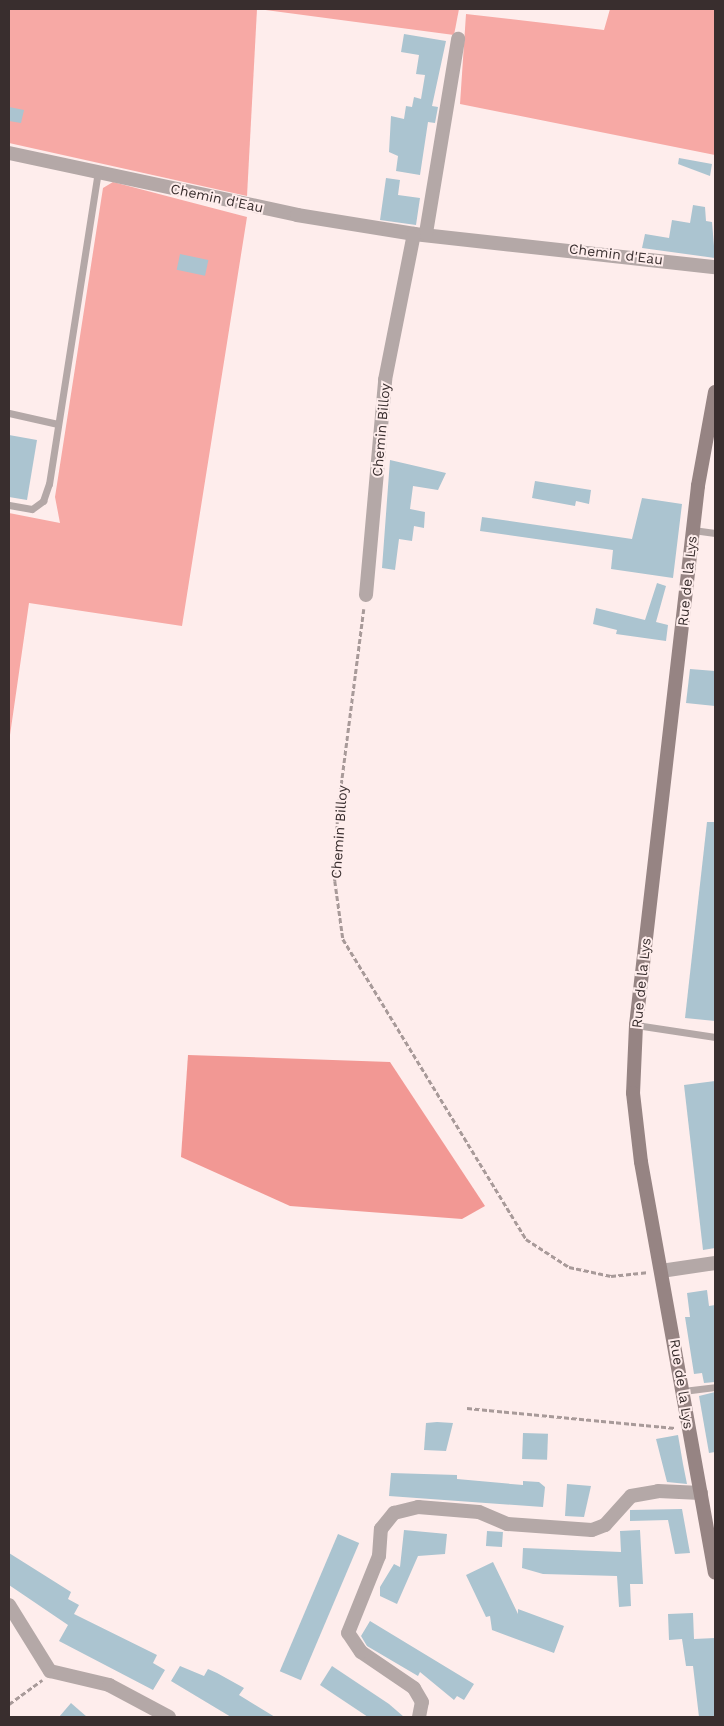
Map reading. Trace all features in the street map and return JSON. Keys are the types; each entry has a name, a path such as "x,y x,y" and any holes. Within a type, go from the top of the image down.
{"main road":[{"name":"Rue de la Lys","path":"715,392 710,439 693,530 636,1025 635,1118 715,1572"}],"street":[{"path":"420,234 458,39"},
{"name":"Chemin d'Eau","path":"9,153 297,215 420,234 715,267"},
{"name":"Chemin Billoy","path":"366,595 385,380 420,234"},
{"path":"661,1271 715,1263"},
{"path":"419,1717 422,1702 414,1688 360,1652 348,1633 379,1556 381,1529 394,1513 418,1507 479,1512 507,1524 592,1530 605,1525 631,1496 658,1491 701,1493"},
{"path":"9,1605 50,1671 109,1685 169,1717"}],"lane":[{"path":"9,505 32,509 43,501 58,424 98,172"},
{"path":"9,413 58,424"},
{"path":"693,530 715,533"},
{"path":"636,1025 715,1037"},
{"path":"683,1391 715,1387"}],"path":[{"name":"Chemin Billoy","path":"366,595 338,811 335,880 343,939 526,1239 570,1267 611,1276 661,1271"},
{"path":"468,1408 689,1429"},
{"path":"9,1704 50,1671"}],"shaded area":[{"path":"9,9 257,9 247,196 9,143"},
{"path":"258,9 459,9 454,35"},
{"path":"610,9 715,9 715,155 460,104 466,14 604,30"},
{"path":"113,182 247,217 182,626 29,603 9,742 9,513 60,523 55,497 103,188"},
{"path":"188,1055 390,1062 485,1206 462,1219 290,1206 181,1157"}],"building":[{"path":"404,34 446,41 432,106 438,107 435,123 428,122 420,175 396,171 398,156 389,152 391,116 404,119 406,106 412,107 414,97 421,99 425,75 416,74 419,55 401,52"},
{"path":"9,107 24,110 21,123 9,121"},
{"path":"679,158 712,164 710,176 678,164"},
{"path":"386,178 400,180 398,195 420,198 416,225 380,220"},
{"path":"693,205 705,207 706,221 712,222 715,258 642,248 645,234 669,238 672,220 690,223"},
{"path":"180,254 208,260 205,276 177,270"},
{"path":"9,435 37,440 27,500 9,497"},
{"path":"390,460 446,473 438,490 413,486 410,509 425,512 424,528 414,526 412,541 399,539 395,570 382,568"},
{"path":"535,481 591,490 589,504 576,501 575,506 532,498"},
{"path":"642,498 682,504 673,578 611,569 613,550 480,531 482,517 632,539"},
{"path":"657,583 666,586 656,622 668,625 666,641 616,634 617,630 593,624 596,608 645,620"},
{"path":"690,669 715,671 715,706 686,703"},
{"path":"707,822 715,822 715,1021 685,1018"},
{"path":"715,1081 715,1248 703,1250 684,1085"},
{"path":"707,1290 709,1306 715,1305 715,1382 704,1383 702,1373 694,1374 685,1317 690,1317 687,1293"},
{"path":"715,1392 715,1452 709,1453 699,1396"},
{"path":"426,1423 453,1423 446,1451 424,1450"},
{"path":"523,1433 548,1434 547,1460 522,1459"},
{"path":"678,1435 687,1484 667,1482 656,1439"},
{"path":"391,1473 457,1475 457,1479 523,1485 523,1481 539,1482 545,1487 543,1507 389,1496"},
{"path":"567,1484 591,1486 584,1517 565,1516"},
{"path":"682,1509 690,1553 675,1554 668,1520 630,1521 630,1510"},
{"path":"404,1530 447,1534 445,1554 418,1556 397,1604 380,1596 380,1587 394,1564 400,1567"},
{"path":"640,1530 643,1584 630,1584 631,1606 619,1607 617,1576 543,1574 522,1568 523,1548 621,1552 620,1531"},
{"path":"487,1531 503,1532 502,1547 486,1546"},
{"path":"338,1534 359,1543 301,1680 280,1671"},
{"path":"9,1553 71,1592 68,1599 79,1605 74,1614 157,1655 153,1663 165,1670 153,1690 59,1641 68,1625 9,1585"},
{"path":"493,1562 518,1614 518,1609 564,1626 554,1653 492,1630 490,1616 486,1617 466,1575"},
{"path":"693,1613 694,1639 715,1638 715,1717 699,1717 693,1666 686,1666 682,1639 669,1640 668,1614"},
{"path":"370,1621 474,1684 464,1700 457,1696 454,1700 420,1672 418,1676 367,1646 361,1636"},
{"path":"180,1666 204,1676 208,1669 217,1673 244,1688 239,1695 275,1717 231,1717 171,1681"},
{"path":"332,1666 389,1704 404,1717 368,1717 320,1685"},
{"path":"71,1703 87,1717 59,1717"}]}
